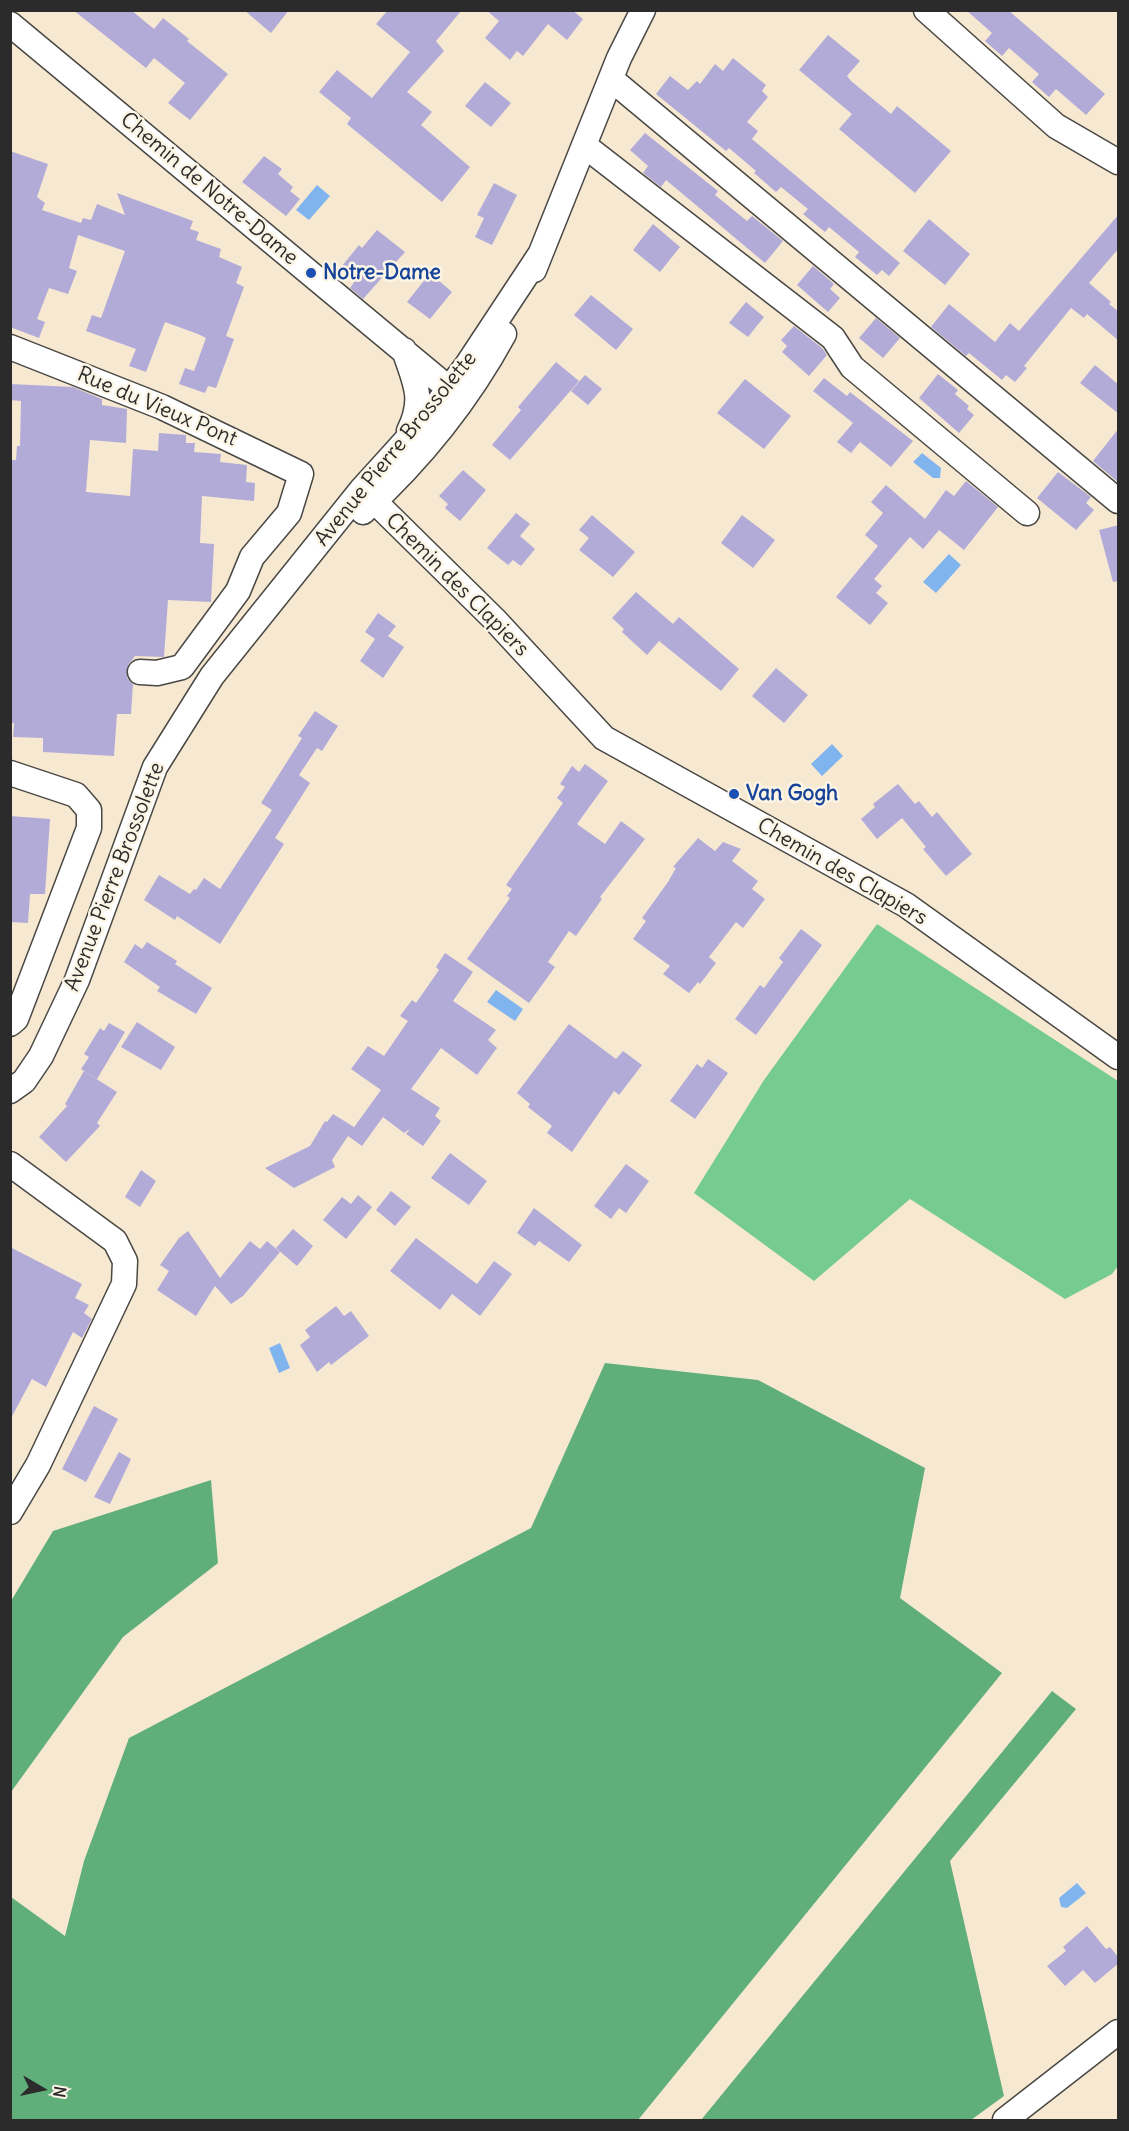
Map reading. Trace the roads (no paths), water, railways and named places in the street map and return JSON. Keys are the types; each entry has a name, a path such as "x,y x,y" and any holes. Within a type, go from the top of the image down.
{"street":[{"name":"Avenue Pierre Brossolette","path":"368,495 416,459 539,256 611,79 643,10"},
{"path":"926,10 1056,126 1119,162"},
{"name":"Chemin de Notre-Dame","path":"10,24 456,394"},
{"path":"611,79 1119,501"},
{"path":"585,146 833,338 852,367 1027,513"},
{"name":"Rue du Vieux Pont","path":"10,347 162,406 301,474 289,513 252,557 238,591 182,667 157,673 140,672"},
{"path":"403,444 418,412 418,390 404,350"},
{"name":"Avenue Pierre Brossolette","path":"10,1091 24,1081 41,1056 77,980 155,767 212,676 291,579 368,495 403,444 456,394"},
{"name":"Chemin des Clapiers","path":"368,495 494,619 604,738 906,905 1119,1058"},
{"path":"10,773 76,795 89,810 89,828 16,1019 10,1024"},
{"path":"10,1164 115,1241 125,1261 124,1284 38,1465 10,1512"},
{"path":"1005,2121 1119,2032"}],"water":[{"path":"317,185 330,196 309,220 296,210"},
{"path":"922,453 941,468 940,478 933,478 913,462"},
{"path":"949,554 961,565 936,593 923,582"},
{"path":"832,744 843,756 822,776 811,764"},
{"path":"496,990 523,1009 515,1021 487,1002"},
{"path":"280,1343 290,1368 279,1373 269,1348"},
{"path":"1077,1883 1086,1893 1067,1908 1061,1907 1059,1898"}],"place":[{"name":"Notre-Dame","path":"311,273"},
{"name":"Van Gogh","path":"734,794"}]}
